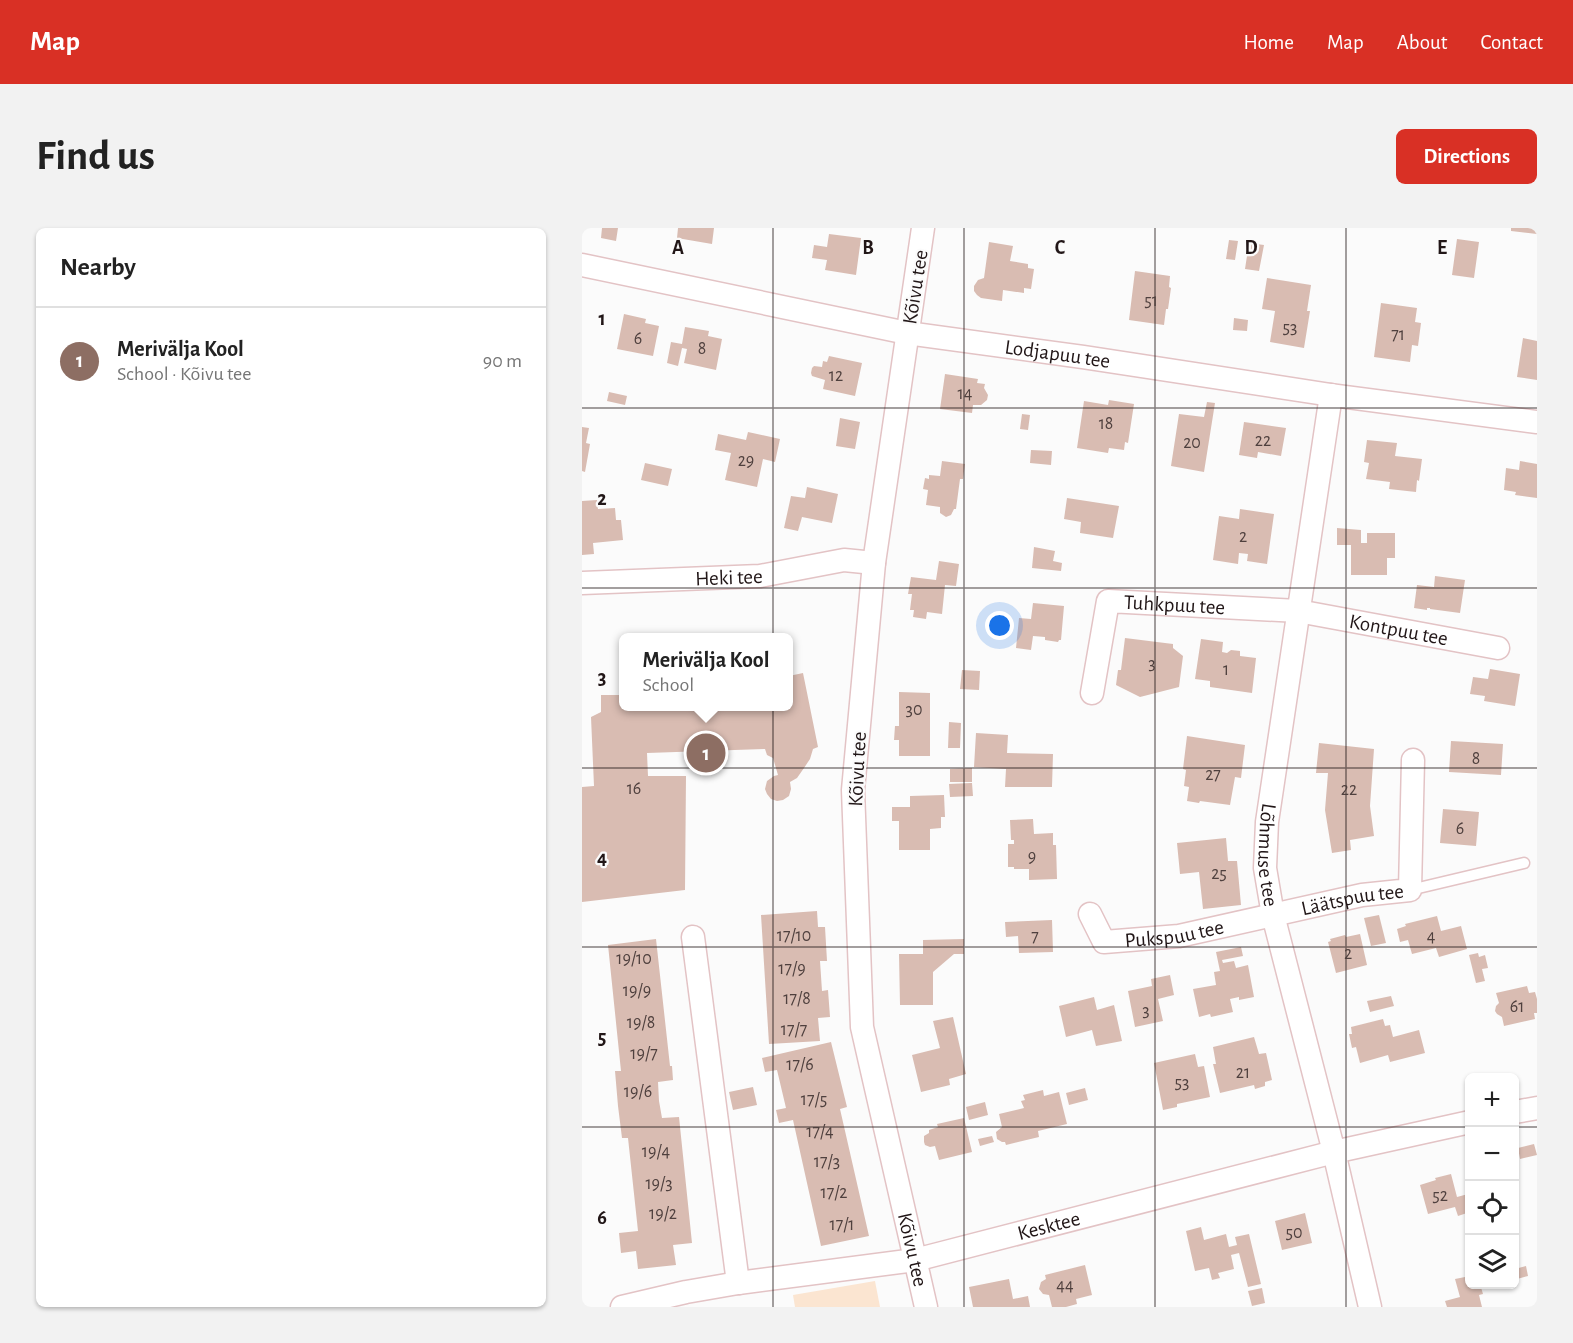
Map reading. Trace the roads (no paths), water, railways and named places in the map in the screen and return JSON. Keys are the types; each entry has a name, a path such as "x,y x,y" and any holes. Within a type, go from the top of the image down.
{"street":[{"name":"Kõivu tee","path":"924,228 874,563 853,790 862,1027 926,1307"},
{"name":"Lodjapuu tee","path":"582,265 907,333 1331,395 1537,422"},
{"name":"Lõhmuse tee","path":"1331,395 1267,822 1265,868 1273,915 1371,1307"},
{"name":"Heki tee","path":"582,583 760,576 844,560 874,563"},
{"name":"Tuhkpuu tee","path":"1092,693 1108,601 1299,611"},
{"name":"Kontpuu tee","path":"1299,611 1498,648"},
{"name":"Läätspuu tee","path":"1273,915 1362,895 1410,890 1413,760"},
{"name":"Pukspuu tee","path":"1090,914 1104,942 1179,936 1273,915"},
{"path":"693,938 738,1283"},
{"path":"1519,1111 1537,1108"},
{"name":"Kesktee","path":"622,1307 738,1283 915,1260 1334,1152 1465,1123"}],"lane":[{"path":"1410,890 1524,863"}],"place":[{"name":"Merivälja Kool","path":"706,753"}]}
